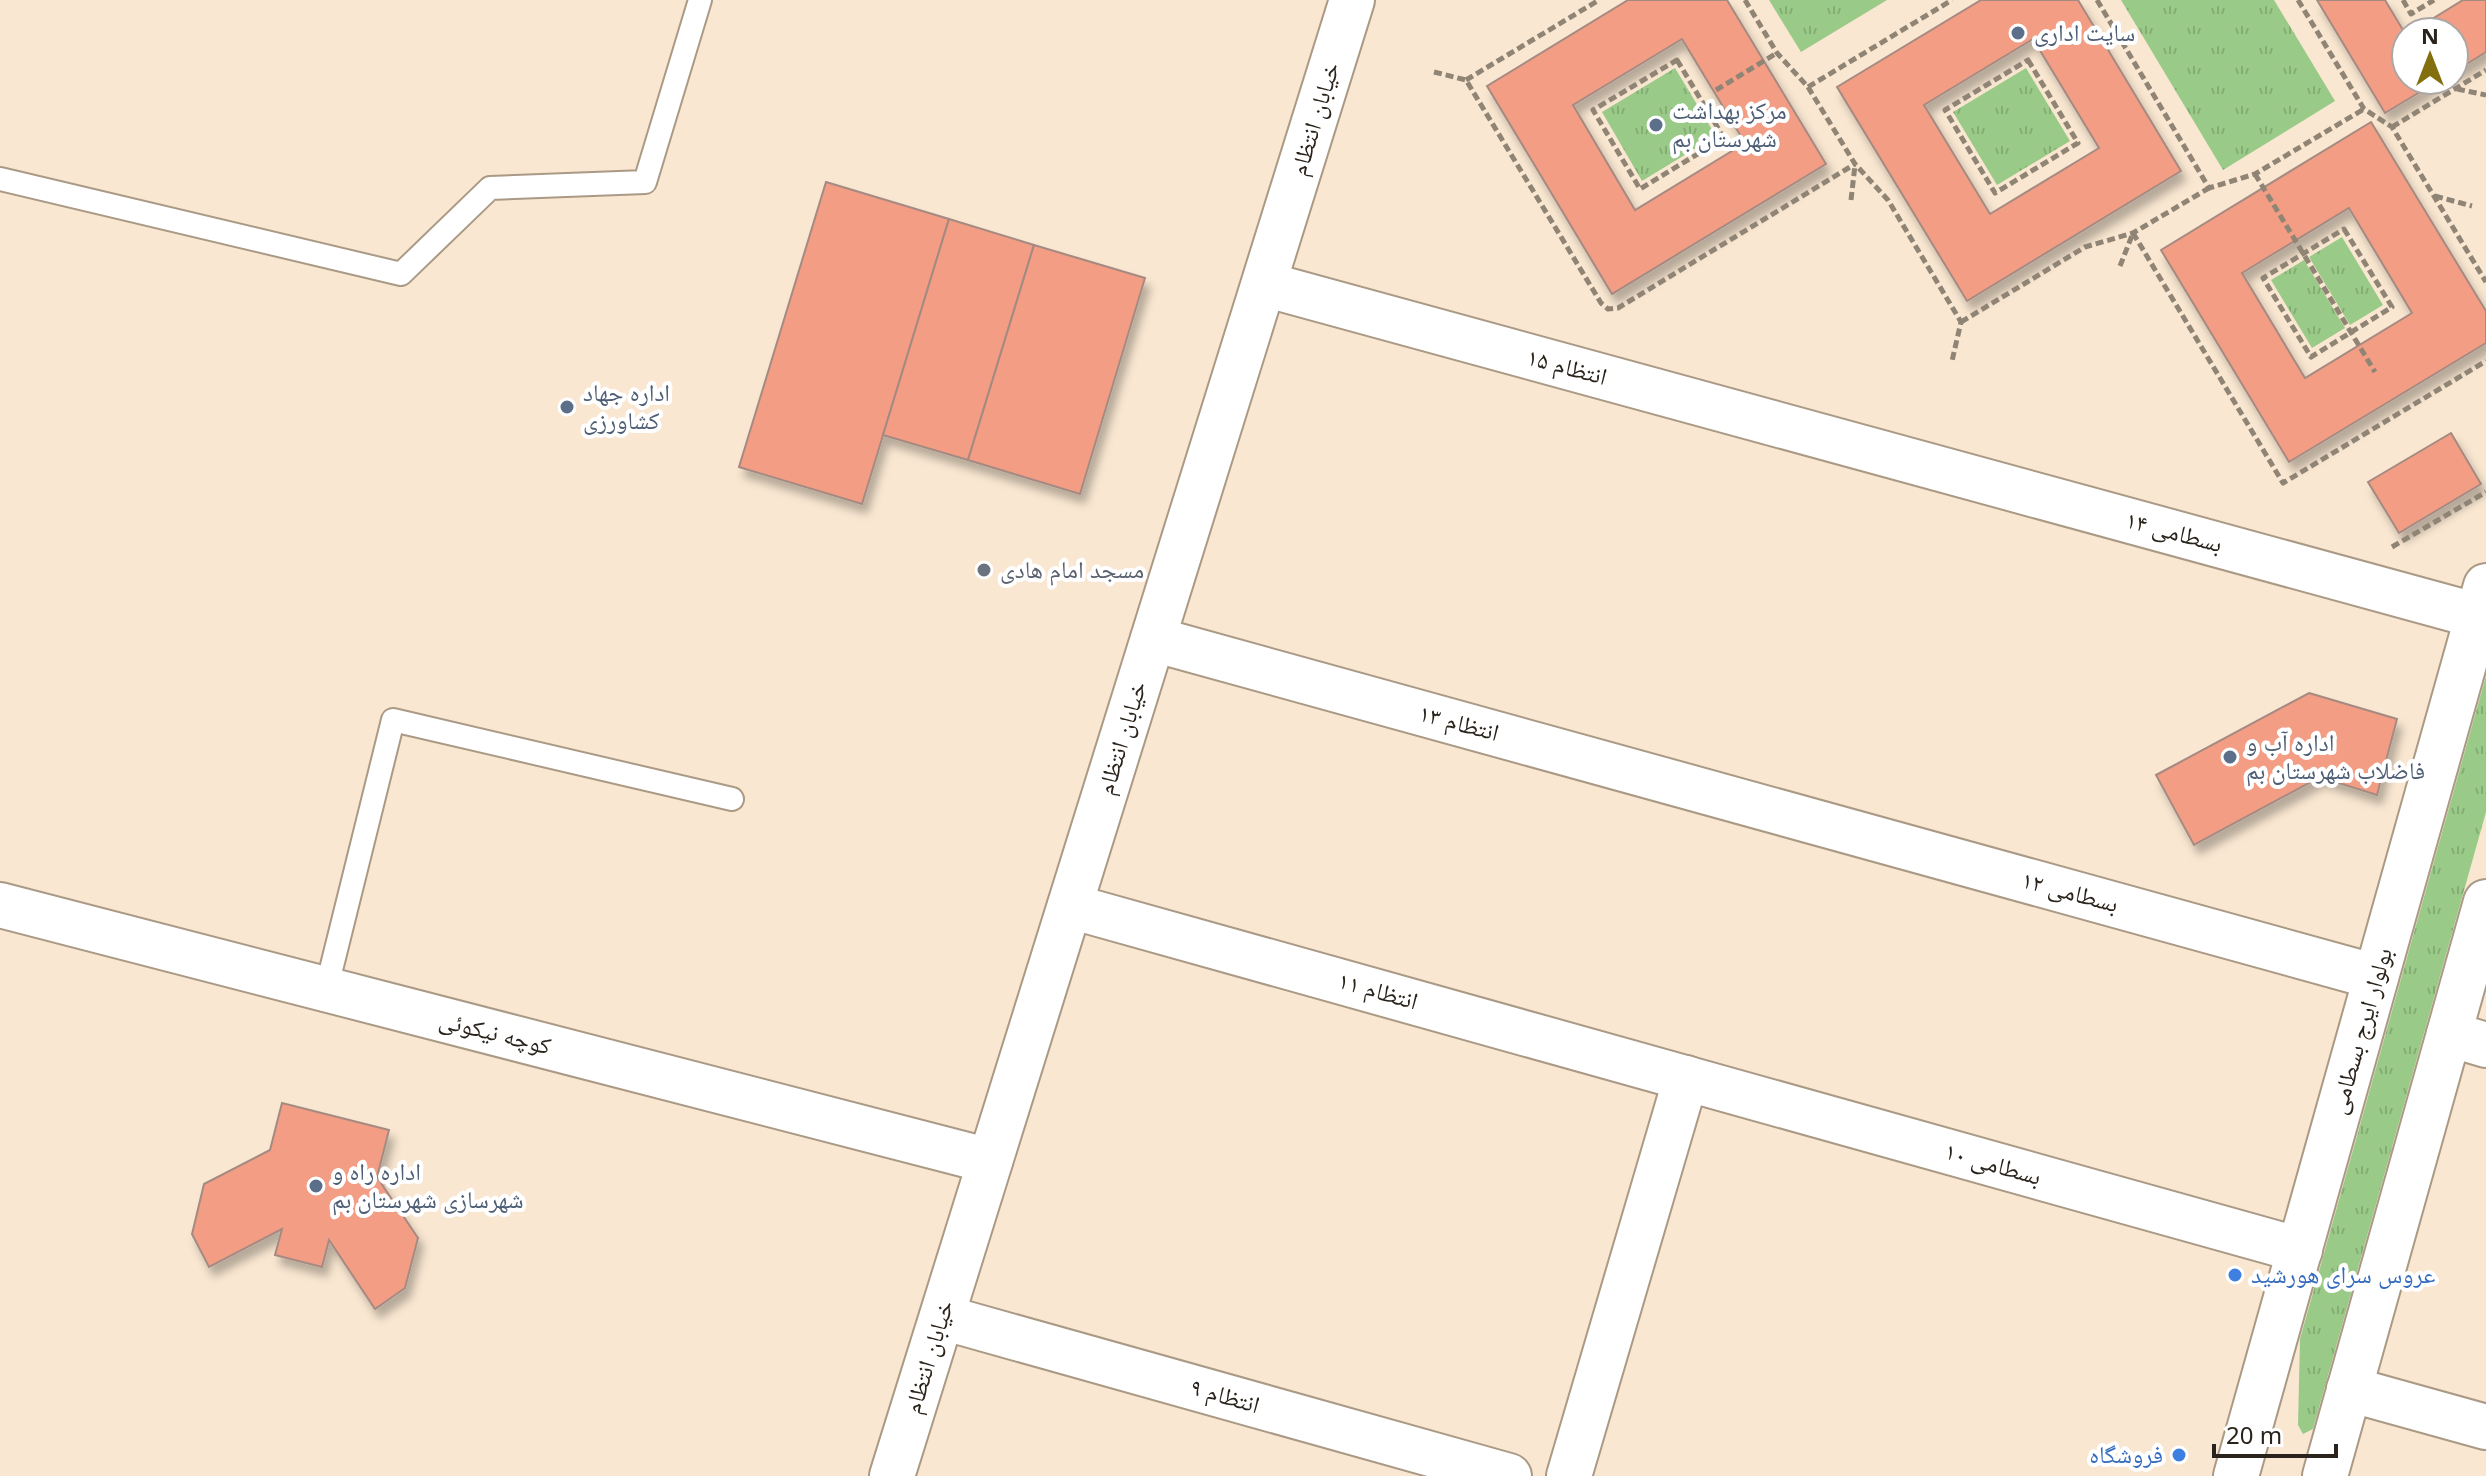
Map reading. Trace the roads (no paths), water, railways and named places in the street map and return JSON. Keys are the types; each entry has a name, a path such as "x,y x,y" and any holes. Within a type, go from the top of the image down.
{"street":[{"name":"خیابان انتظام","path":"892,1476 1352,0"},
{"name":"انتظام ۱۵","path":"1264,284 1871,450"},
{"name":"بسطامی ۱۴","path":"1871,450 2340,578 2482,601"},
{"name":"بولوار ایرج بسطامی","path":"2243,1474 2300,1250 2482,601"},
{"name":"انتظام ۱۳","path":"1153,639 1765,808"},
{"name":"بسطامی ۱۲","path":"1765,808 2376,977"},
{"path":"2325,1476 2349,1389 2467,1040 2486,902"},
{"name":"کوچه نیکوئی","path":"0,905 990,1161"},
{"name":"انتظام ۱۱","path":"1070,906 1686,1078"},
{"path":"1569,1476 1686,1078"},
{"name":"بسطامی ۱۰","path":"1686,1078 2300,1250"},
{"name":"انتظام ۹","path":"942,1317 1509,1476"},
{"path":"2349,1389 2486,1427"}],"lane":[{"path":"0,179 401,274 490,188 645,182 700,0"},
{"path":"326,990 393,720 732,799"}],"place":[{"name":"سایت اداری","path":"2018,33"},
{"name":"مرکز بهداشت شهرستان بم","path":"1656,125"},
{"name":"اداره جهاد کشاورزی","path":"567,407"},
{"name":"مسجد امام هادی","path":"984,570"},
{"name":"اداره آب و فاضلاب شهرستان بم","path":"2230,757"},
{"name":"اداره راه و شهرسازی شهرستان بم","path":"316,1186"},
{"name":"عروس سرای هورشید","path":"2235,1275"},
{"name":"فروشگاه","path":"2179,1455"}]}
